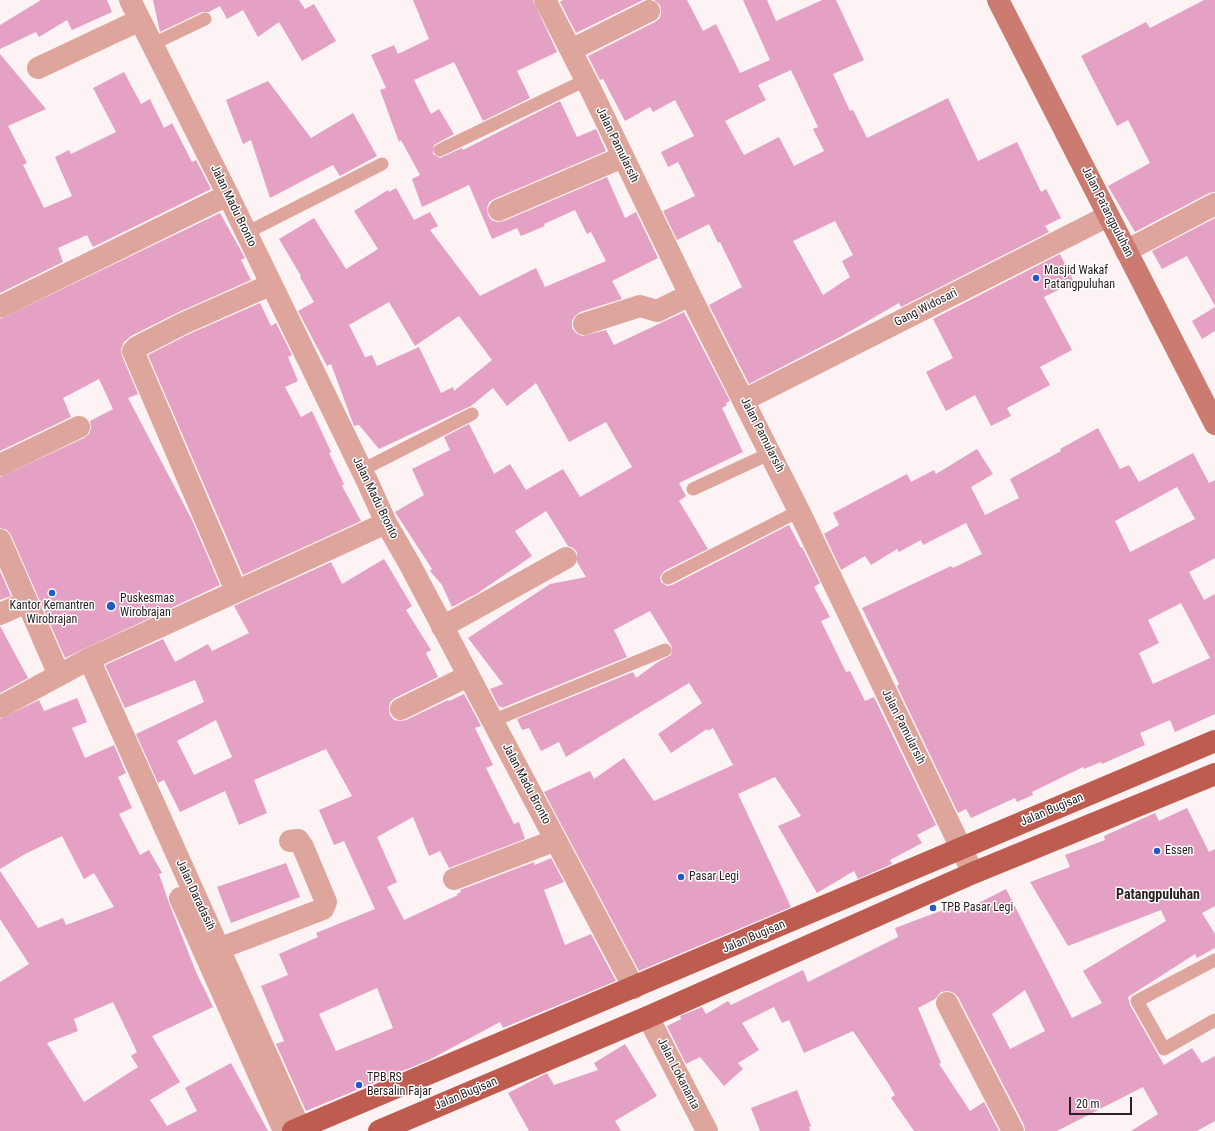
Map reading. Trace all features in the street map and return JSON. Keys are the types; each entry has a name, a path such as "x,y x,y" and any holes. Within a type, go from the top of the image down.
{"main road":[{"name":"Jalan Bugisan","path":"304,1129 1215,741"},
{"name":"Jalan Bugisan","path":"379,1131 648,1018 973,873 1215,774"},
{"path":"634,988 648,1018"}],"street":[{"name":"Jalan Madu Bronto","path":"130,0 228,195 270,285 362,470 386,523 634,988"},
{"name":"Jalan Pamularsih","path":"545,0 586,80 690,295 771,453 973,873"},
{"name":"Jalan Patangpuluhan","path":"998,0 1215,424"},
{"path":"571,50 649,11"},
{"path":"38,68 140,20"},
{"path":"499,210 623,157"},
{"path":"0,307 228,195"},
{"path":"1126,251 1215,204"},
{"name":"Gang Widosari","path":"744,400 1108,216"},
{"path":"236,591 134,351 137,346 184,323 270,285"},
{"path":"584,324 640,306 657,310 690,295"},
{"path":"0,465 79,427"},
{"path":"0,707 75,666 386,523"},
{"name":"Jalan Daradasih","path":"0,540 27,602 75,666 190,885 221,948 304,1129"},
{"path":"442,627 566,558"},
{"path":"0,614 27,602"},
{"name":"Jalan Daradasih","path":"75,666 304,1129"},
{"path":"401,709 468,676"},
{"path":"221,948 323,909 326,902 303,847 298,840 290,840"},
{"path":"454,879 556,840"},
{"path":"947,1003 1013,1131"},
{"name":"Jalan Lokananta","path":"648,1018 707,1131"}],"lane":[{"path":"153,44 204,19"},
{"path":"440,150 586,80"},
{"path":"246,233 382,164"},
{"path":"362,470 472,414"},
{"path":"693,489 771,453"},
{"path":"668,578 799,511"},
{"path":"492,721 665,650"},
{"path":"1215,960 1137,1001 1164,1049 1215,1020"}],"building":[{"path":"41,0 107,0 112,12 72,30 67,20 39,37 36,32 0,49 0,25"},
{"path":"153,0 299,0 305,9 314,4 336,41 302,61 279,22 258,37 243,10 227,19 220,6 209,12 202,12 160,32"},
{"path":"413,0 533,0 557,52 517,71 530,98 483,121 454,62 414,80 431,114 439,109 454,134 434,145 433,154 440,158 462,148 463,150 560,101 577,137 596,129 606,151 494,199 489,202 487,208 488,215 491,220 497,222 504,221 607,177 625,218 636,212 658,258 612,281 622,299 580,312 572,321 572,328 576,333 582,336 606,330 614,345 684,312 730,401 722,408 743,452 679,483 686,496 679,501 708,549 664,571 660,577 661,582 667,586 672,585 789,525 820,583 814,587 830,617 821,621 846,672 850,671 865,701 874,697 936,825 917,835 922,843 890,860 892,864 858,879 854,871 817,893 778,826 801,816 775,777 738,794 791,907 639,971 544,792 590,771 594,779 624,758 654,801 733,765 713,728 708,731 707,729 671,753 658,734 702,703 689,683 566,757 559,742 541,751 529,728 522,730 517,719 633,672 636,678 658,662 671,655 672,647 650,611 614,630 627,657 502,708 501,706 499,707 490,689 503,684 468,638 550,584 586,577 577,562 577,552 568,546 546,511 515,531 532,556 478,593 452,607 442,585 430,571 432,569 395,512 424,495 412,469 450,450 444,437 469,424 494,474 510,464 526,490 563,469 580,497 632,467 606,422 569,442 536,383 507,406 493,388 471,406 379,449 359,425 354,426 331,364 327,366 298,311 314,302 300,277 301,276 279,239 314,218 346,269 378,249 354,211 388,190 389,192 396,188 414,220 430,212 438,226 430,230 480,296 536,268 545,287 606,261 591,232 587,234 575,210 544,224 545,226 521,236 517,228 492,239 469,185 422,207 412,179 420,175 401,140 399,142 380,90 386,88 371,55 394,45 398,54 429,39","holes":["389,302 415,346 459,316 492,360 454,391 453,387 441,393 419,347 377,366 372,355 365,357 349,325"]},
{"path":"563,0 643,0 576,33 560,2"},
{"path":"654,0 687,0 703,31 716,24 740,73 770,60 743,0 767,0 776,21 822,0 836,0 864,60 833,74 850,111 853,110 867,138 948,98 978,161 1017,142 1041,192 1046,189 1061,218 1045,226 1049,232 901,307 899,303 840,337 749,384 709,305 742,287 720,242 718,243 709,224 677,240 663,211 695,196 678,162 668,167 661,152 694,136 675,100 653,112 650,107 625,121 603,79 600,80 588,56 655,22 660,18 660,5","holes":["791,70 818,127 813,129 824,151 794,166 779,137 744,155 725,121 766,100 758,85","835,221 853,255 842,261 850,277 823,295 793,241"]},
{"path":"1204,0 1215,0 1215,192 1209,193 1135,232 1108,186 1150,163 1128,120 1117,126 1081,56 1146,22 1150,28"},
{"path":"0,54 46,109 8,126 27,163 23,165 44,208 72,196 55,157 69,150 71,154 116,132 93,88 124,72 141,104 150,99 164,128 172,123 192,162 196,160 211,189 93,247 87,235 58,248 63,262 0,293"},
{"path":"268,81 311,138 353,113 377,156 340,176 333,165 270,198 251,140 243,144 226,100"},
{"path":"220,213 245,258 241,260 251,280 179,312 131,336 124,342 121,349 122,356 138,394 128,398 192,520 220,585 65,658 11,535 7,530 0,528 0,477 84,438 89,434 91,428 90,421 113,409 99,379 63,398 71,417 0,451 0,319"},
{"path":"1215,218 1215,306 1187,256 1162,269 1152,251"},
{"path":"1060,254 1074,282 1044,297 1072,350 1040,367 1050,385 1007,408 1011,416 991,426 975,395 946,411 926,372 953,358 933,319"},
{"path":"260,303 271,326 276,323 292,355 288,357 298,381 285,387 301,417 312,411 331,452 329,453 344,484 342,486 361,521 243,575 148,355 189,334"},
{"path":"1215,307 1215,331 1202,339 1192,321"},
{"path":"1098,428 1120,469 1129,465 1139,482 1193,453 1209,483 1215,480 1215,558 1189,572 1204,600 1215,594 1215,714 1175,732 1170,720 1140,733 1145,745 1102,764 1101,762 1084,769 1083,767 1032,792 1033,795 1017,802 1015,798 971,818 966,809 958,813 897,686 899,684 862,608 951,566 953,568 982,554 966,523 923,545 921,540 899,552 897,549 871,565 865,556 841,570 824,534 839,525 833,513 907,474 911,482 934,470 936,474 977,449 993,474 971,487 985,515 1019,498 1010,479 1061,451 1060,449","holes":["1177,487 1195,519 1130,552 1115,521","1181,603 1210,658 1153,684 1139,653 1159,643 1148,620"]},
{"path":"384,559 412,606 406,610 431,650 426,653 438,677 395,698 390,702 390,715 394,720 406,720 464,694 481,726 475,728 493,765 486,768 514,824 519,822 525,839 449,868 440,851 429,856 413,817 377,837 397,882 387,887 404,920 458,895 457,894 461,892 460,890 534,862 535,865 551,858 564,882 544,890 565,945 591,934 616,981 503,1028 500,1022 429,1060 306,1111 276,1044 284,1041 261,986 288,975 279,954 318,937 316,933 375,909 344,841 334,845 319,810 352,796 326,749 254,780 267,813 239,825 225,791 180,812 164,780 158,783 136,734 204,702 195,680 125,708 105,665 163,639 175,662 208,644 212,651 249,633 234,606 331,562 342,584","holes":["216,720 232,757 194,775 177,741","377,988 393,1028 336,1051 319,1014"]},
{"path":"0,571 11,596 0,600"},
{"path":"0,626 28,678 0,693"},
{"path":"77,698 87,722 72,728 85,758 114,745 126,773 118,777 132,808 119,814 140,855 149,850 162,873 159,874 169,903 196,972 213,1007 152,1036 180,1082 150,1100 167,1126 197,1111 185,1088 231,1063 268,1131 0,1131 0,982 29,964 0,919 0,871 38,928 63,918 66,925 114,907 94,873 84,879 62,836 25,854 0,869 0,719 39,700 44,711","holes":["113,1002 137,1052 131,1056 138,1067 84,1102 47,1043 78,1031 74,1019"]},
{"path":"1187,808 1209,852 1215,849 1215,906 1202,913 1215,934 1215,948 1197,958 1195,954 1128,997 1130,1005 1164,1065 1192,1048 1202,1063 1215,1056 1215,1121 1197,1131 1131,1131 1158,1114 1143,1087 1057,1131 1025,1131 1024,1125 958,997 954,993 948,991 941,992 935,999 918,1008 941,1063 939,1064 970,1111 984,1102 999,1131 914,1131 891,1098 895,1095 888,1083 853,1031 804,1053 789,1020 782,1023 774,1007 742,1023 759,1050 738,1063 743,1069 724,1086 700,1057 686,1064 667,1026 681,1019 680,1016 702,1007 706,1014 728,1001 731,1005 803,970 808,982 898,937 895,928 954,906 957,914 1006,889 1072,1018 1102,1003 1083,971 1166,921 1161,910 1068,946 1030,882 1070,867 1065,855 1105,840 1104,836 1155,813 1159,821","holes":["1025,990 1045,1031 1010,1049 992,1014"]},
{"path":"286,863 300,897 231,923 217,887"},
{"path":"625,1044 657,1096 615,1121 621,1131 529,1131 508,1093 547,1073 554,1085 598,1070 594,1063"},
{"path":"797,1090 811,1126 809,1127 810,1131 760,1131 751,1108"}],"place":[{"name":"Masjid Wakaf Patangpuluhan","path":"1036,278"},
{"name":"Kantor Kemantren Wirobrajan","path":"52,593"},
{"name":"Puskesmas Wirobrajan","path":"111,606"},
{"name":"Essen","path":"1157,851"},
{"name":"Pasar Legi","path":"681,877"},
{"name":"TPB Pasar Legi","path":"933,908"},
{"name":"TPB RS Bersalin Fajar","path":"359,1085"}],"district":[{"name":"Patangpuluhan","path":"1158,895"}]}
